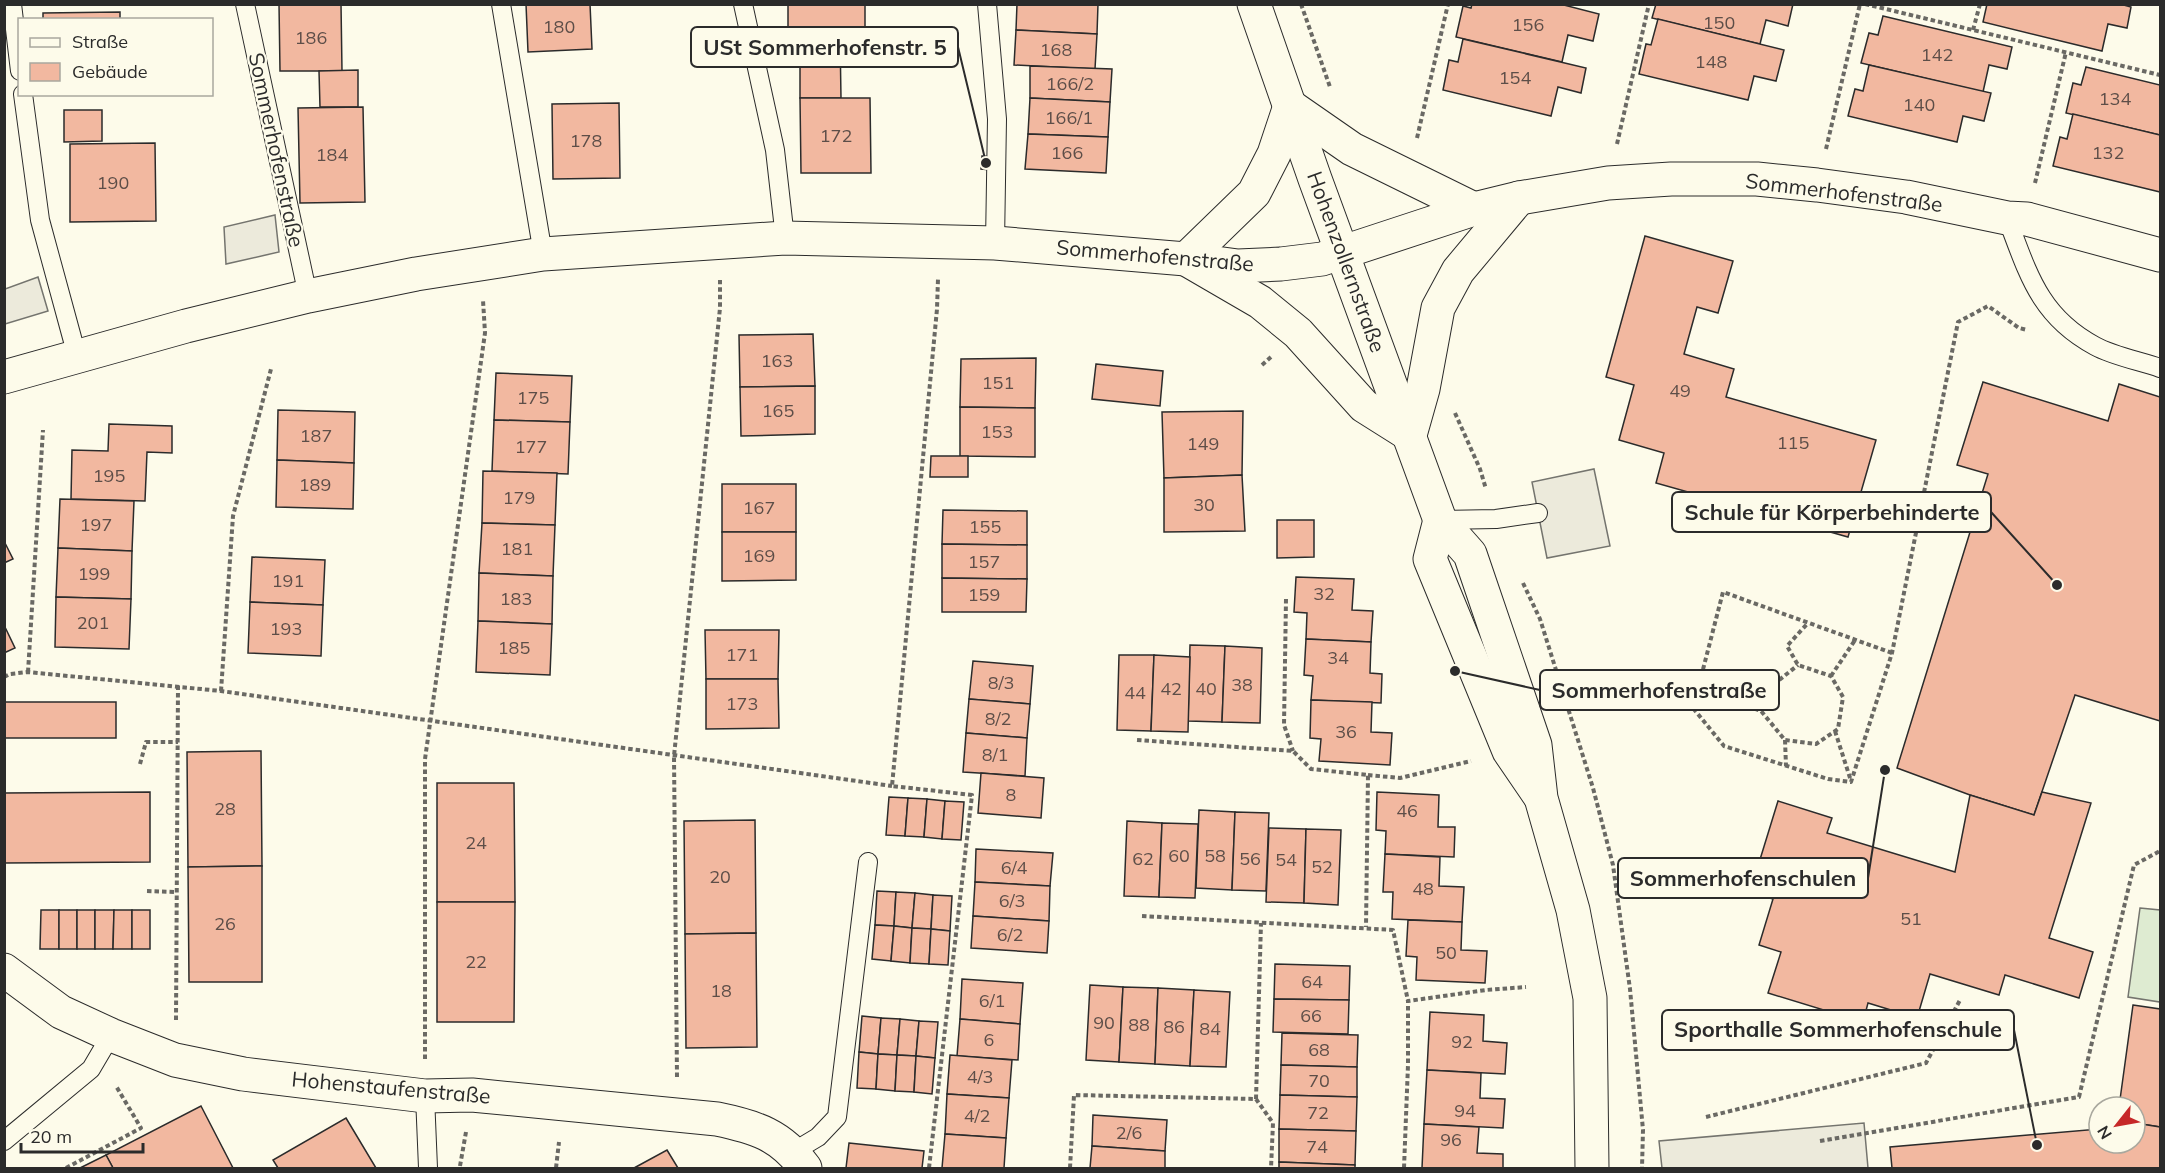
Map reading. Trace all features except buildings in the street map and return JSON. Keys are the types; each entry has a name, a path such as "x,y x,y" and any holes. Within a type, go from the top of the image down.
{"street":[{"name":"Hohenzollernstraße","path":"1254,4 1440,520"},
{"path":"1474,209 1352,149 1290,106 1274,154 1254,194 1186,259 1260,302 1298,333 1364,406 1410,435 1423,389 1438,308 1458,271 1519,198"},
{"name":"Sommerhofenstraße","path":"4,377 186,326 308,296 543,254 785,238 995,243 1186,259 1238,266 1298,262 1322,259 1474,209 1519,198 1608,183 1757,179 1817,185 1906,197 2017,218 2160,255"},
{"path":"1440,520 1430,559 1509,751 1541,798 1573,910 1590,998 1592,1168"},
{"name":"Hohenstaufenstraße","path":"4,970 61,1012 175,1060 243,1074 425,1096 472,1095 717,1119 750,1126 778,1139 799,1160"}],"lane":[{"path":"12,4 18,54"},
{"name":"Sommerhofenstraße","path":"245,4 308,296"},
{"path":"501,4 543,254"},
{"path":"743,4 775,150 785,238"},
{"path":"987,4 998,119 995,243"},
{"path":"23,96 40,220 77,357"},
{"path":"2017,218 2031,283 2047,307 2067,327 2096,347 2160,368"},
{"path":"1440,520 1496,519 1538,513"},
{"name":"Hohenstaufenstraße","path":"799,1160 837,1117 868,862"},
{"path":"4,1141 91,1070 111,1035"},
{"path":"425,1096 428,1168"}],"path":[{"path":"1301,4 1324,72"},
{"path":"1415,144 1448,4"},
{"path":"1608,183 1649,5 1642,4"},
{"path":"1817,185 1860,4"},
{"path":"1865,4 2160,75"},
{"path":"1973,30 1980,4"},
{"path":"2017,218 2066,52"},
{"path":"892,786 937,309 939,241"},
{"path":"678,1114 674,756 720,308 719,243"},
{"path":"425,1096 425,759 485,333 480,264"},
{"path":"1851,782 1892,653 1958,322 1988,306 2019,328 2044,336 2067,327"},
{"path":"220,691 233,516 271,369"},
{"path":"28,672 43,430"},
{"path":"1851,782 1828,779 1724,746 1693,708 1724,592 1892,653"},
{"path":"1286,598 1284,725 1293,751 1311,769 1400,778 1471,761"},
{"path":"1785,740 1816,744 1838,729 1843,697 1831,676 1798,665 1787,646 1808,623"},
{"path":"1831,676 1855,640"},
{"path":"1761,711 1768,689 1798,665"},
{"path":"4,677 28,672 220,691 674,756 972,795 929,1168"},
{"path":"175,1060 178,686"},
{"path":"1698,688 1761,711 1785,740 1786,766"},
{"path":"1835,731 1851,782"},
{"path":"1137,740 1293,751"},
{"path":"140,764 146,742 178,742"},
{"path":"1366,927 1368,775"},
{"path":"1820,1141 2079,1097 2134,865 2160,850"},
{"path":"147,891 177,892"},
{"path":"1142,916 1393,930 1408,1001 1404,1168"},
{"path":"1261,923 1256,1100 1273,1123 1271,1168"},
{"path":"1408,1001 1526,987"},
{"path":"1706,1117 1926,1063 1960,1000"},
{"path":"66,1168 141,1128 114,1081 111,1035"},
{"path":"1070,1168 1074,1095 1256,1100"}],"green space":[{"path":"2140,908 2160,910 2160,1002 2128,997"}],"shaded area":[{"path":"275,215 279,252 226,264 224,227"},
{"path":"38,277 48,311 5,324 5,289"},
{"path":"1594,469 1610,546 1547,558 1532,482"},
{"path":"1864,1123 1868,1168 1662,1168 1659,1141"}],"place":[{"name":"USt Sommerhofenstr. 5","path":"986,163"},
{"name":"Schule für Körperbehinderte","path":"2057,585"},
{"name":"Sommerhofenstraße","path":"1455,671"},
{"name":"Sommerhofenschulen","path":"1885,770"},
{"name":"Sporthalle Sommerhofenschule","path":"2037,1145"}]}
